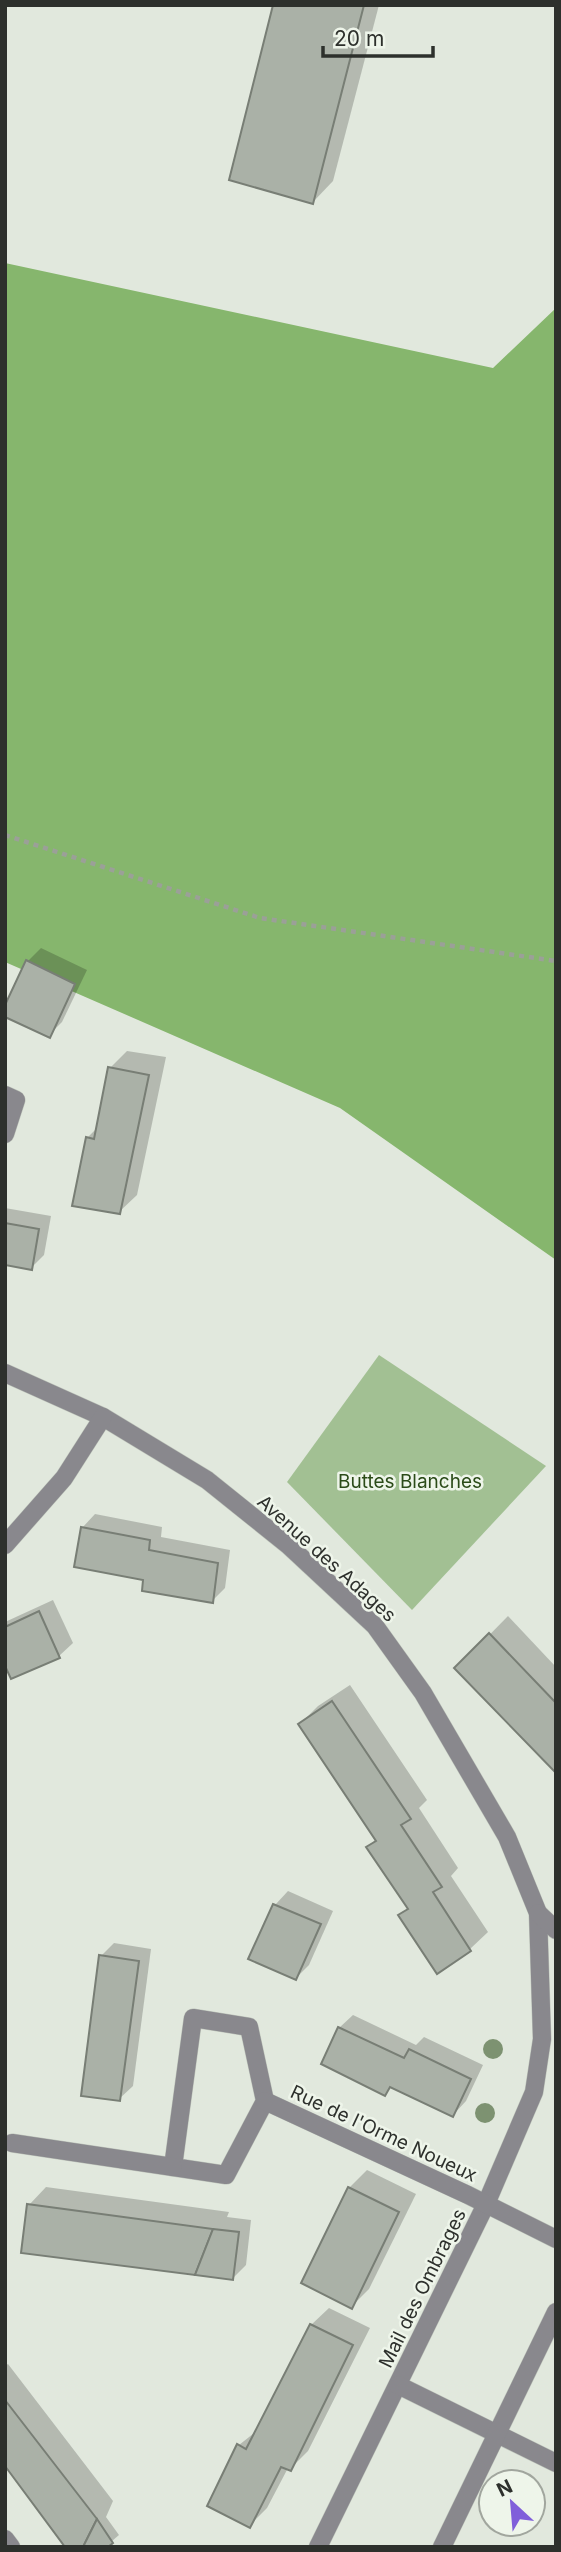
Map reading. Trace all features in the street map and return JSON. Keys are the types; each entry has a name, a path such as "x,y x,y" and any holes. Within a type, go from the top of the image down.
{"street":[{"path":"5,1095 16,1100 5,1134"},
{"name":"Avenue des Adages","path":"5,1373 103,1417 207,1480 288,1545 375,1626 424,1693 507,1837 538,1913"},
{"path":"5,1545 64,1478 103,1417"},
{"path":"538,1913 556,1930"},
{"name":"Mail des Ombrages","path":"318,2547 486,2204 534,2092 549,2040 538,1913"},
{"path":"12,2143 226,2175 265,2101 249,2027 193,2018 173,2167"},
{"name":"Rue de l'Orme Noueux","path":"265,2101 556,2239"},
{"path":"442,2547 556,2312"},
{"path":"398,2385 499,2432 514,2444 556,2463"},
{"path":"5,2539 11,2547"}],"path":[{"path":"5,835 260,918 556,961"}],"green space":[{"path":"5,263 493,368 556,308 556,1260 340,1108 5,962"},
{"name":"Buttes Blanches","path":"379,1355 546,1466 412,1610 287,1482"}],"building":[{"path":"273,5 364,5 313,204 229,180"},
{"path":"26,960 75,984 50,1038 5,1017 5,1005"},
{"path":"108,1067 149,1075 120,1214 72,1206 86,1137 94,1139"},
{"path":"5,1223 39,1229 32,1270 5,1265"},
{"path":"81,1527 150,1540 149,1550 218,1563 213,1603 142,1591 143,1580 74,1567"},
{"path":"39,1611 60,1658 11,1679 5,1666 5,1627"},
{"path":"489,1633 556,1703 556,1773 454,1668"},
{"path":"332,1701 411,1819 401,1825 442,1887 433,1892 471,1951 437,1974 398,1915 408,1909 366,1847 376,1841 298,1724"},
{"path":"273,1904 321,1924 296,1980 248,1959"},
{"path":"99,1955 139,1961 120,2101 81,2096"},
{"path":"338,2027 404,2058 409,2049 471,2079 453,2117 390,2087 385,2096 321,2064"},
{"path":"348,2187 399,2212 352,2309 301,2283"},
{"path":"27,2204 213,2229 195,2275 21,2253"},
{"path":"213,2229 239,2232 233,2280 195,2275"},
{"path":"310,2324 353,2345 291,2471 281,2467 250,2528 207,2506 237,2444 246,2449"},
{"path":"5,2400 97,2519 83,2547 65,2547 5,2466"},
{"path":"97,2519 113,2543 108,2547 83,2547"}]}
